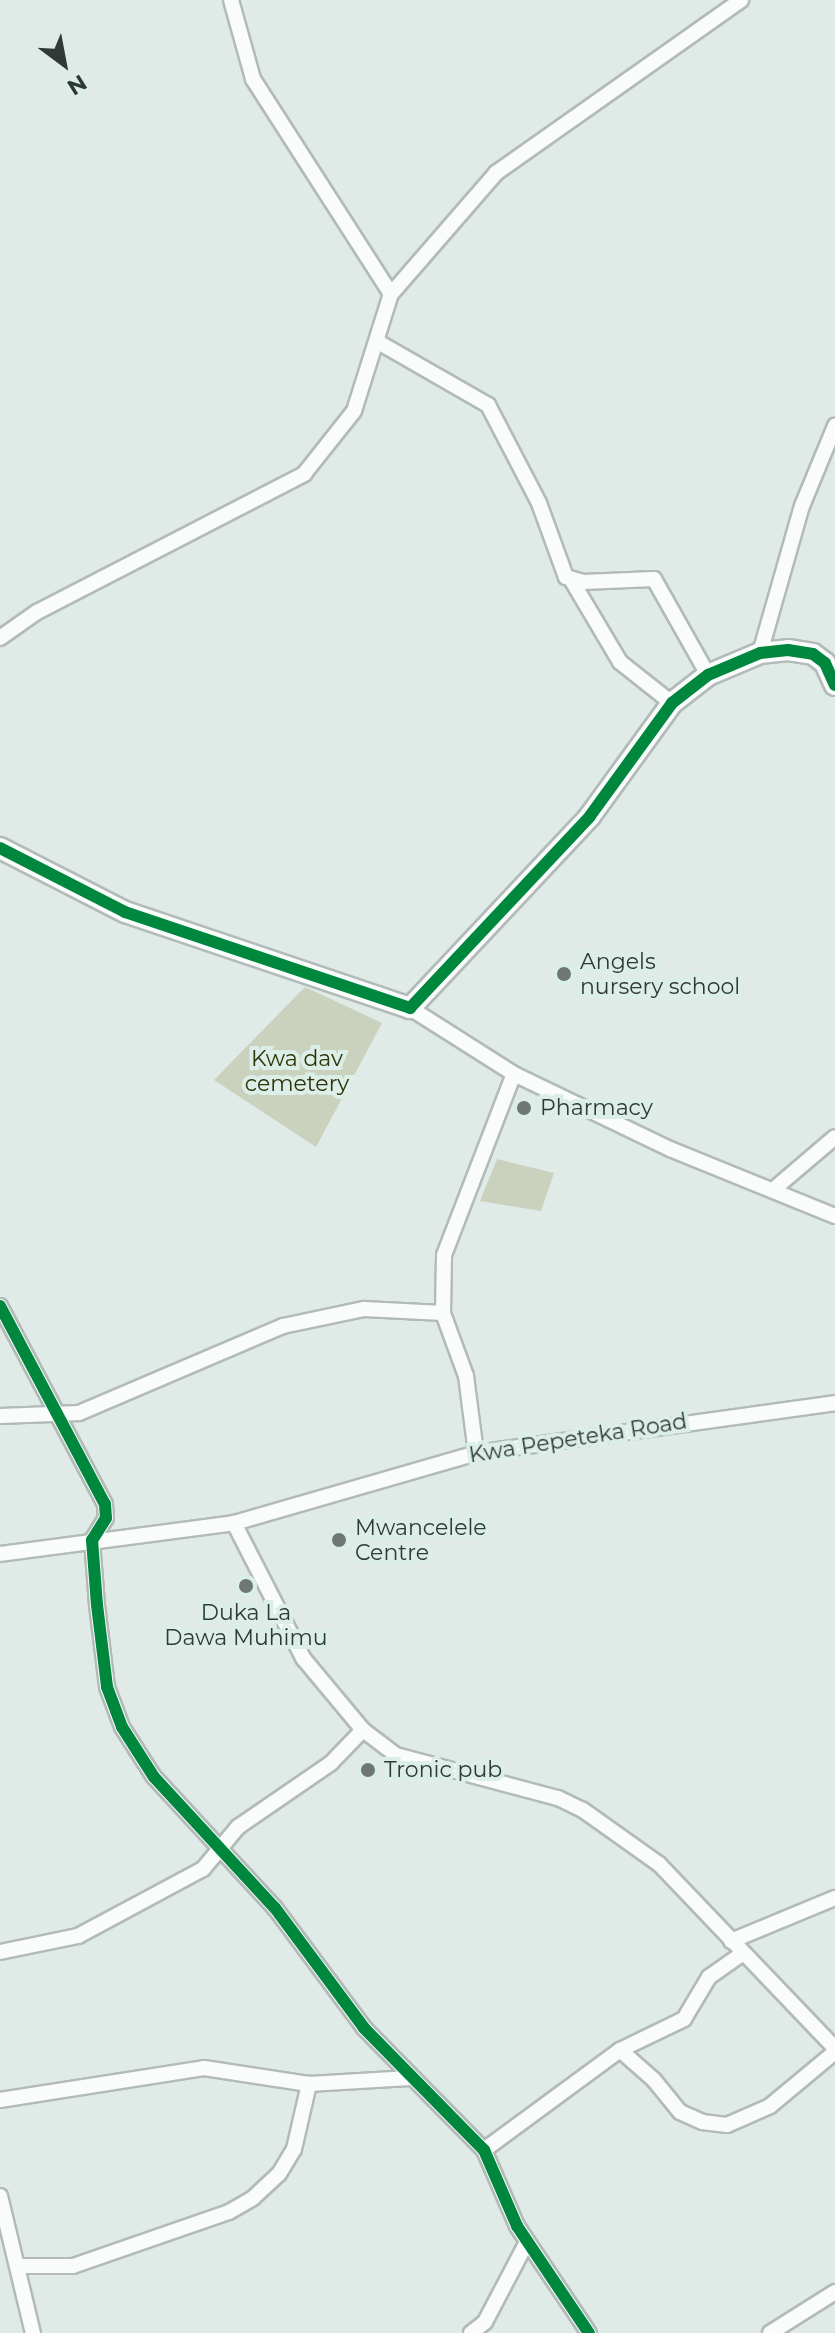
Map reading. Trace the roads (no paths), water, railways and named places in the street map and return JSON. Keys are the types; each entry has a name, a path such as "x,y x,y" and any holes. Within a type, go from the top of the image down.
{"street":[{"path":"231,0 253,79 391,294"},
{"path":"0,638 37,612 180,535 304,474 354,411 391,294 496,173 741,0"},
{"path":"378,342 488,405 497,416 539,503 562,571 572,581 620,662 672,703"},
{"path":"760,653 789,543 835,426"},
{"path":"572,581 654,579 708,675"},
{"path":"410,1008 590,816 672,703 708,675 760,653 788,650 813,654 830,664 835,685"},
{"path":"0,848 125,912 410,1008 514,1074 670,1149 835,1216"},
{"path":"476,1453 466,1376 443,1313 444,1255 514,1074"},
{"path":"774,1189 835,1137"},
{"path":"0,1306 105,1504 106,1518 92,1540 113,1709 154,1777 218,1852 275,1908 364,2028 484,2150 527,2242 589,2333"},
{"path":"0,1416 79,1413 283,1326 364,1309 443,1313"},
{"name":"Kwa Pepeteka Road","path":"0,1554 234,1523 476,1453 835,1403"},
{"path":"234,1523 303,1658 363,1730 396,1755 558,1798 583,1810 659,1864 835,2050 770,2106 727,2125 702,2122 680,2112 620,2050"},
{"path":"0,1952 78,1936 203,1869 243,1822 331,1763 363,1730"},
{"path":"731,1941 835,1898"},
{"path":"484,2150 620,2050 684,2019 709,1977 742,1954"},
{"path":"0,2100 204,2068 309,2084 410,2078"},
{"path":"18,2266 73,2266 229,2212 253,2198 288,2161 309,2084"},
{"path":"0,2196 33,2333"},
{"path":"471,2333 485,2322 527,2242"},
{"path":"770,2333 835,2292"}],"place":[{"name":"Angels nursery school","path":"564,974"},
{"name":"Pharmacy","path":"524,1108"},
{"name":"Mwancelele Centre","path":"339,1540"},
{"name":"Duka La Dawa Muhimu","path":"246,1586"},
{"name":"Tronic pub","path":"368,1770"}],"park label":[{"name":"Kwa dav cemetery","path":"297,1070"}]}
